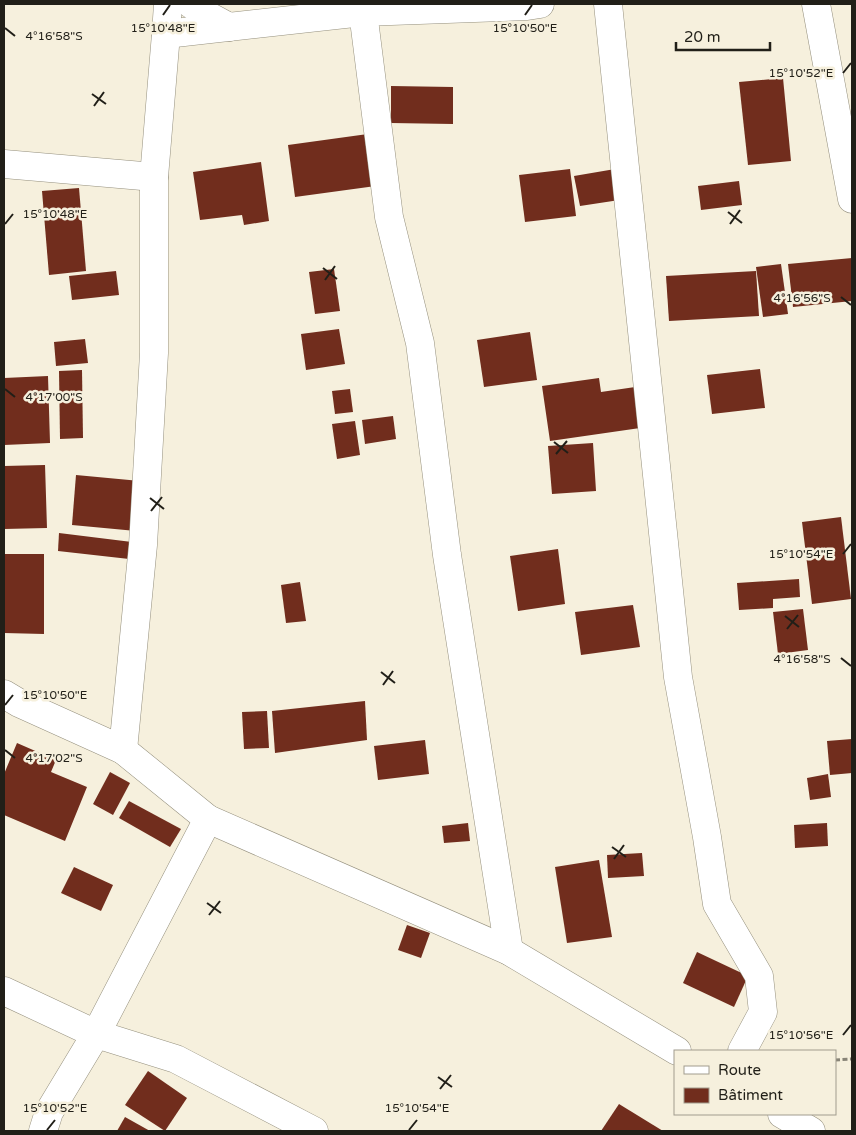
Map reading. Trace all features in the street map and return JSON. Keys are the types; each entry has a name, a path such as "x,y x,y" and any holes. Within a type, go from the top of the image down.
{"street":[{"path":"123,750 142,545 154,363 154,177 168,4"},
{"path":"190,4 229,27"},
{"path":"166,34 363,12 540,4"},
{"path":"608,4 678,677 717,904 759,976 763,1012 743,1050"},
{"path":"816,4 852,199"},
{"path":"363,12 389,217 420,344 447,555 509,951"},
{"path":"4,164 154,177"},
{"path":"4,694 123,750 208,819 509,951 674,1050"},
{"path":"42,1131 50,1112 96,1034 208,819"},
{"path":"4,991 96,1034 176,1060 314,1131"},
{"path":"784,1115 811,1131"}],"path":[{"path":"836,1060 852,1059"}],"building":[{"path":"783,78 791,161 748,165 739,82"},
{"path":"391,86 453,87 453,124 391,123"},
{"path":"375,133 383,185 295,197 288,145"},
{"path":"261,162 269,221 244,225 242,215 200,220 193,172"},
{"path":"621,168 626,199 580,206 574,176"},
{"path":"570,169 576,216 525,222 519,175"},
{"path":"739,181 742,205 701,210 698,186"},
{"path":"79,188 86,271 49,275 42,191"},
{"path":"852,258 852,301 793,307 788,264"},
{"path":"781,264 788,314 763,317 756,267"},
{"path":"334,269 340,311 315,314 309,272"},
{"path":"116,271 119,295 72,300 69,276"},
{"path":"756,271 759,316 669,321 666,276"},
{"path":"339,329 345,364 306,370 301,334"},
{"path":"530,332 537,380 484,387 477,340"},
{"path":"85,339 88,363 56,366 54,342"},
{"path":"760,369 765,408 712,414 707,375"},
{"path":"82,370 83,438 60,439 59,371"},
{"path":"48,376 50,443 4,445 4,378"},
{"path":"599,378 601,392 642,386 647,427 550,441 542,386"},
{"path":"350,389 353,412 335,414 332,391"},
{"path":"393,416 396,439 365,444 362,420"},
{"path":"355,421 360,455 337,459 332,424"},
{"path":"593,443 596,491 552,494 548,446"},
{"path":"45,465 47,528 4,529 4,466"},
{"path":"76,475 140,481 136,531 72,525"},
{"path":"841,517 851,599 812,604 802,522"},
{"path":"59,533 140,543 138,560 58,551"},
{"path":"558,549 565,604 518,611 510,556"},
{"path":"4,554 44,554 44,634 4,633"},
{"path":"799,579 800,597 773,599 773,608 739,610 737,583"},
{"path":"300,582 306,621 286,623 281,585"},
{"path":"633,605 640,647 581,655 575,612"},
{"path":"803,609 808,650 778,654 773,612"},
{"path":"365,701 367,740 275,753 272,711"},
{"path":"267,711 269,748 244,749 242,712"},
{"path":"852,739 852,773 830,775 827,741"},
{"path":"425,740 429,774 378,780 374,746"},
{"path":"17,743 56,760 51,772 87,787 65,841 4,815 4,774"},
{"path":"110,772 130,783 113,815 93,804"},
{"path":"828,774 831,797 810,800 807,778"},
{"path":"129,801 181,829 170,847 119,818"},
{"path":"468,823 470,841 444,843 442,826"},
{"path":"827,823 828,846 795,848 794,825"},
{"path":"642,853 644,876 608,878 607,855"},
{"path":"599,860 612,937 567,943 555,867"},
{"path":"74,867 113,885 101,911 61,893"},
{"path":"407,925 430,933 421,958 398,950"},
{"path":"697,952 748,976 734,1007 683,983"},
{"path":"148,1071 187,1098 165,1131 125,1105"},
{"path":"619,1104 663,1131 601,1131"},
{"path":"125,1117 150,1131 117,1131"}]}
